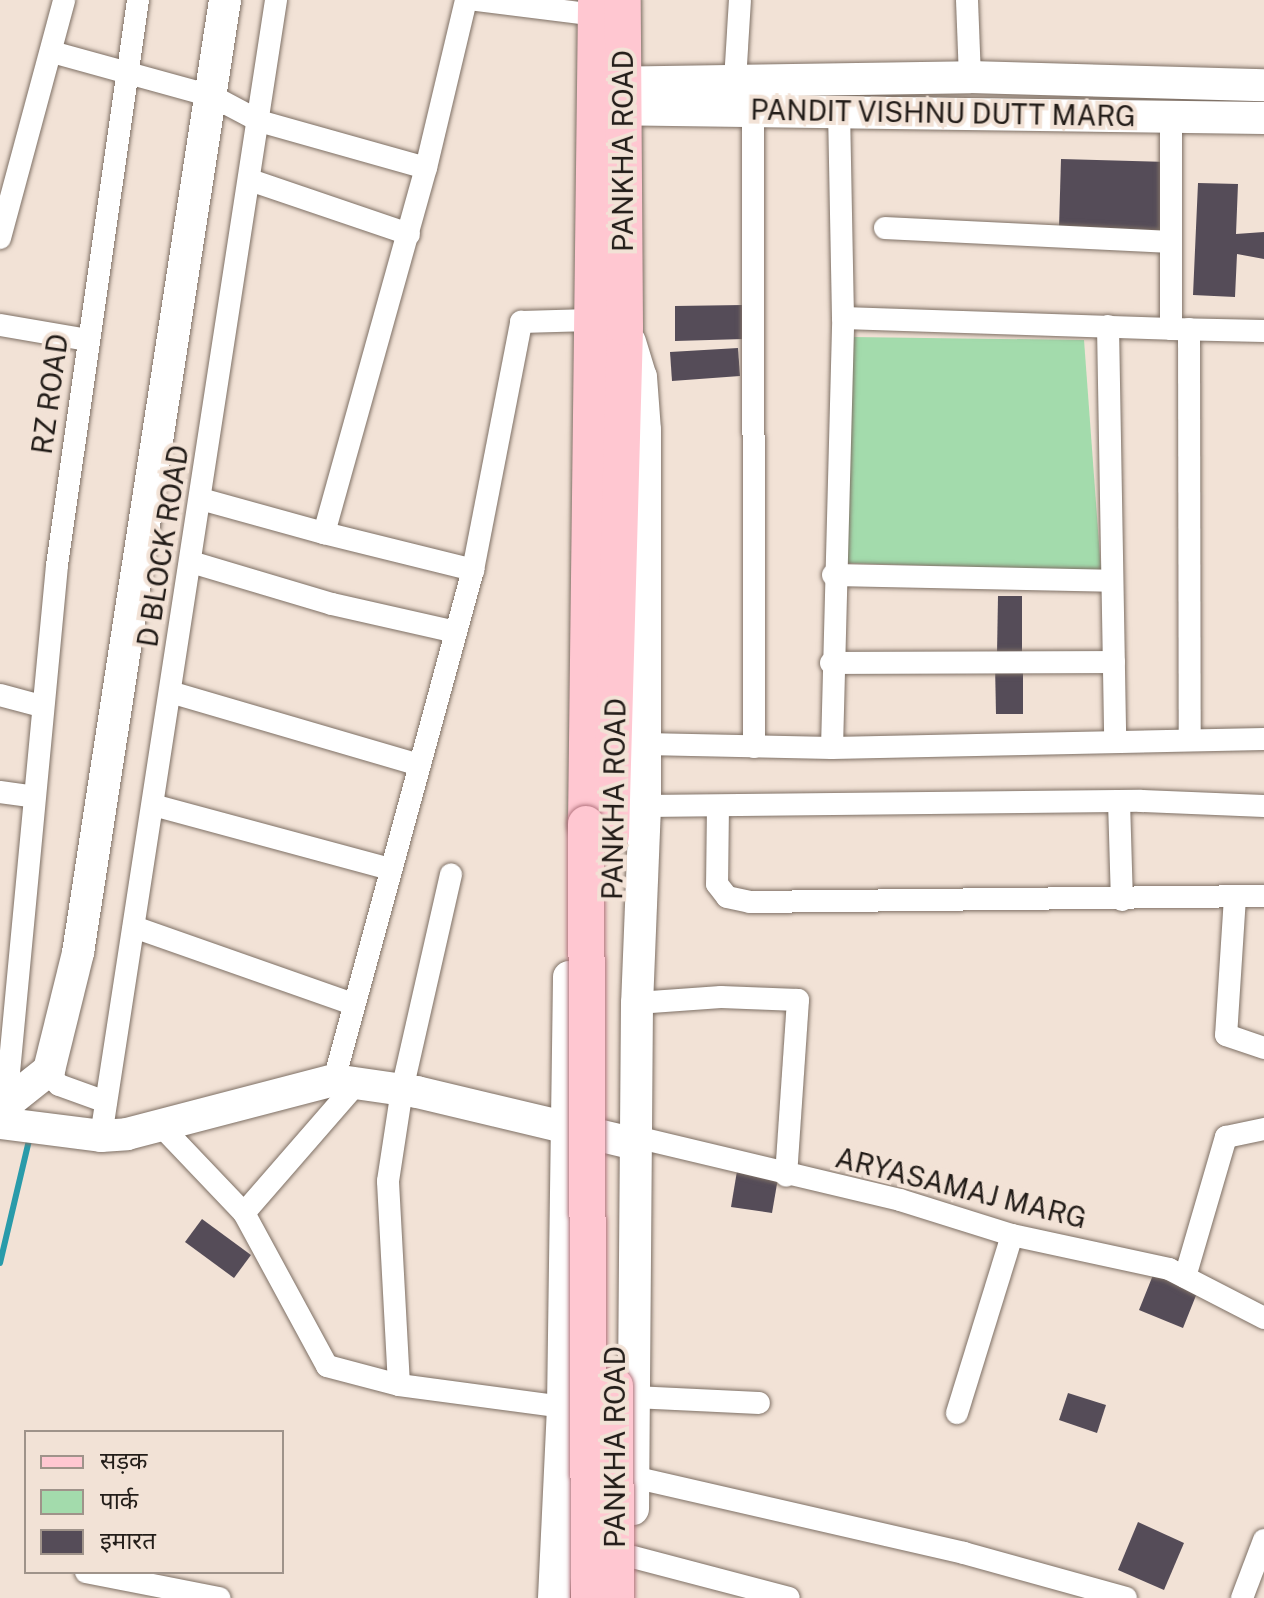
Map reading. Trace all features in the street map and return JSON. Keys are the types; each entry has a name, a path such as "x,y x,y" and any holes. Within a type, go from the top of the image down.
{"main road":[{"name":"PANKHA ROAD","path":"589,1598 608,324 609,96 605,5"},
{"name":"PANKHA ROAD","path":"599,830 616,1598"}],"street":[{"path":"0,238 64,0"},
{"name":"RZ ROAD","path":"2,1112 41,706 88,340 138,0"},
{"path":"2,1112 46,1072 57,1053 78,953 225,0"},
{"name":"D BLOCK ROAD","path":"101,1136 276,0"},
{"path":"324,533 409,234 466,0"},
{"path":"476,0 605,5"},
{"path":"735,81 740,0"},
{"path":"967,0 970,77"},
{"path":"52,52 212,96 259,121 426,168"},
{"name":"PANDIT VISHNU DUTT MARG","path":"609,96 735,81 970,77 1264,85"},
{"name":"PANDIT VISHNU DUTT MARG","path":"609,96 753,111 1264,118"},
{"path":"832,748 833,575 843,318 839,110"},
{"path":"753,111 754,747"},
{"path":"1171,116 1171,242 1180,329 1190,740"},
{"path":"250,180 409,234"},
{"path":"885,228 1171,242"},
{"path":"843,318 1264,331"},
{"path":"244,1213 346,1081 353,1004 473,570 521,322 608,324"},
{"path":"608,324 641,377 645,430 645,806 637,1003 632,1598"},
{"path":"554,1598 563,1407 568,1128 574,388 608,324"},
{"path":"0,325 88,340"},
{"path":"1108,326 1115,742"},
{"path":"201,499 473,570"},
{"path":"191,562 332,604 456,632"},
{"path":"833,575 1111,581"},
{"path":"831,663 1114,662"},
{"path":"170,692 419,765"},
{"path":"0,695 41,706"},
{"path":"645,744 832,748 1264,739"},
{"path":"0,792 34,797"},
{"path":"645,806 1119,801 1264,806"},
{"path":"1119,801 1122,900"},
{"path":"153,805 390,869"},
{"path":"718,806 714,862 717,884 727,897 750,902 1264,896"},
{"path":"399,1385 388,1181 402,1090 451,875"},
{"path":"1235,897 1226,1035 1264,1048"},
{"path":"134,927 353,1004"},
{"path":"637,1003 721,997 798,1000 786,1176"},
{"path":"46,1072 59,1085 106,1102"},
{"path":"2,1112 101,1136 163,1128 346,1081 402,1090 636,1141"},
{"path":"163,1128 244,1213 316,1355 327,1366 399,1385 563,1407"},
{"path":"1185,1277 1226,1137 1264,1129"},
{"name":"ARYASAMAJ MARG","path":"636,1141 900,1200 1012,1235 1169,1269 1264,1318"},
{"path":"957,1413 1012,1235"},
{"path":"634,1397 759,1403"},
{"path":"633,1477 964,1553 1126,1598"},
{"path":"1242,1598 1264,1540"},
{"path":"633,1557 789,1598"},
{"path":"96,1574 219,1598"}],"green space":[{"path":"852,337 1084,340 1101,571 845,563"}],"building":[{"path":"1061,159 1168,162 1167,232 1059,228"},
{"path":"1198,183 1238,184 1236,234 1264,232 1264,259 1237,254 1235,297 1193,295"},
{"path":"743,305 744,339 675,341 675,306"},
{"path":"738,348 740,376 672,381 670,352"},
{"path":"998,596 1022,596 1022,655 997,654"},
{"path":"995,664 1023,664 1023,714 996,714"},
{"path":"737,1171 778,1178 772,1213 731,1207"},
{"path":"202,1219 251,1255 234,1278 185,1242"},
{"path":"1155,1270 1199,1288 1183,1328 1139,1310"},
{"path":"1068,1393 1106,1405 1097,1433 1059,1420"},
{"path":"1138,1522 1184,1543 1164,1590 1118,1570"}],"waterway":[{"path":"0,1263 29,1140"}]}
